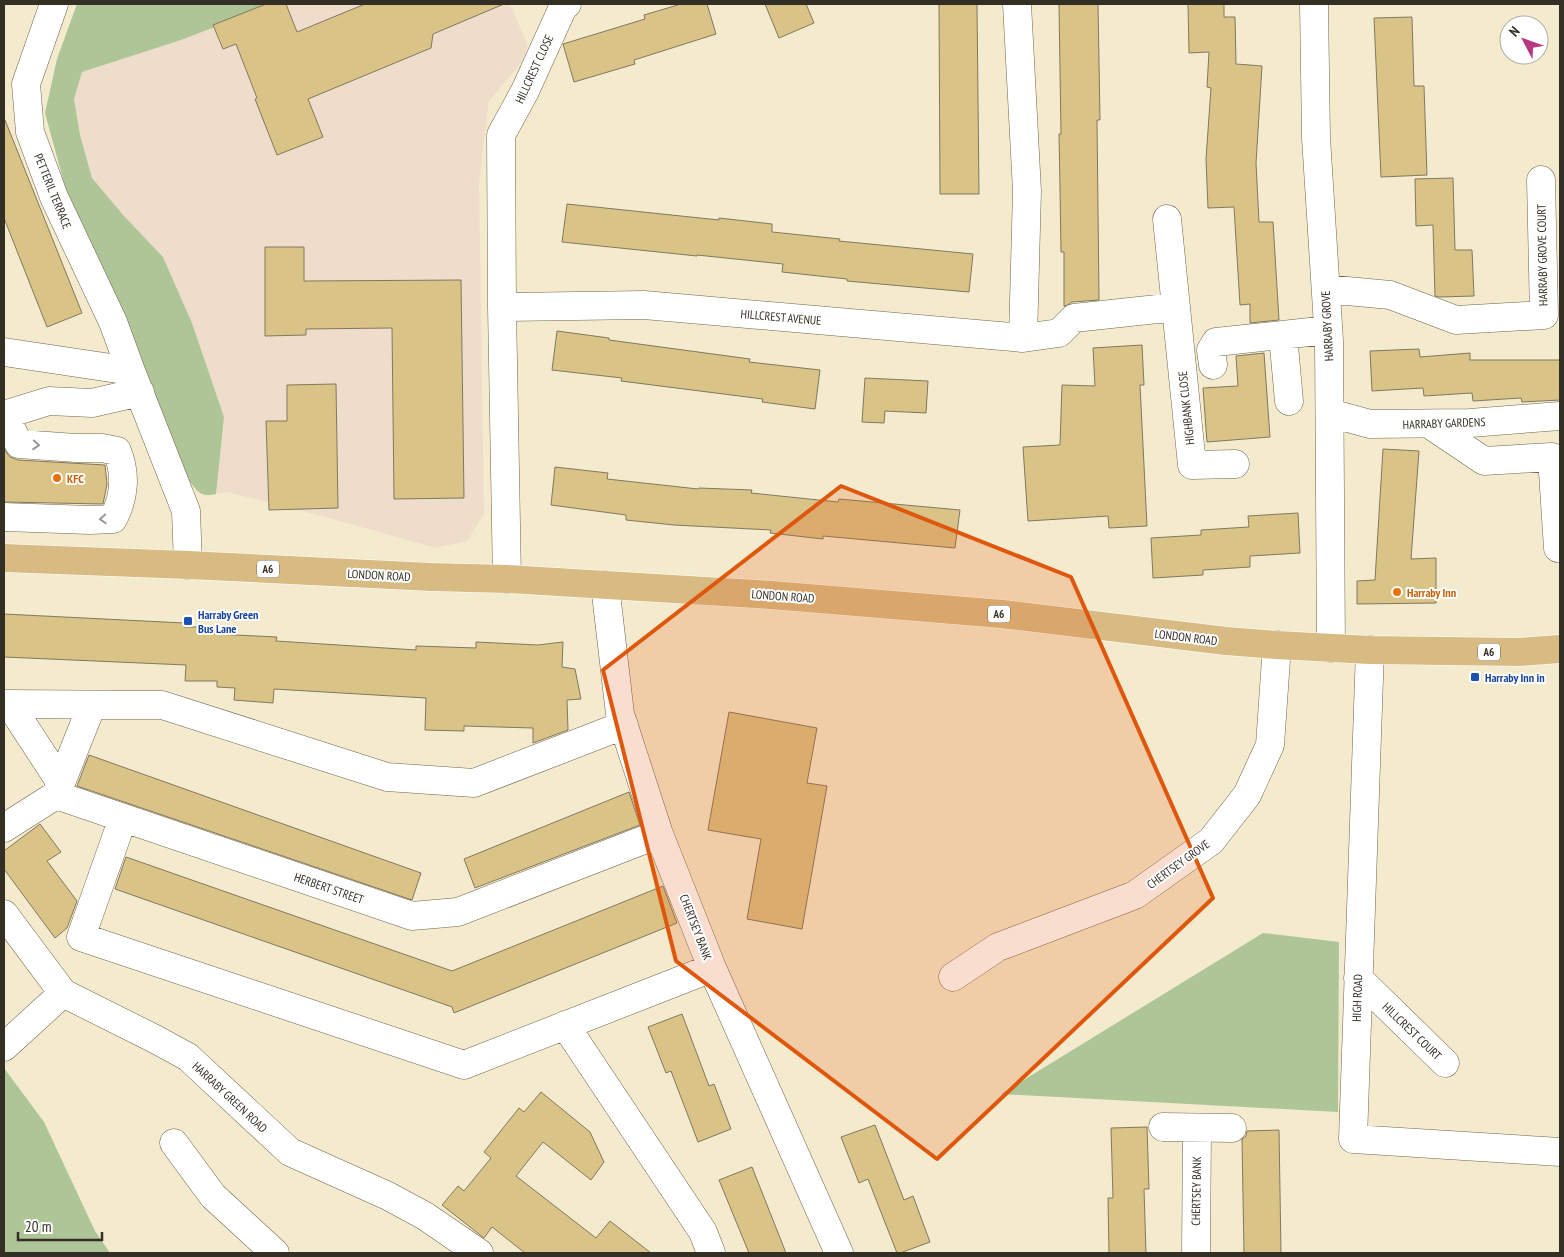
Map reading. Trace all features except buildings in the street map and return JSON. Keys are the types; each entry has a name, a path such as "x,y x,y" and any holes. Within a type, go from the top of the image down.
{"main road":[{"name":"LONDON ROAD","path":"4,558 507,579 770,594 1002,614 1226,642 1276,645 1370,650 1520,652 1560,649"}],"street":[{"name":"PETTERIL TERRACE","path":"54,4 26,84 30,132 54,197 113,322 186,510 188,565"},
{"name":"HILLCREST CLOSE","path":"502,308 501,136 525,91 564,5 567,4"},
{"path":"1017,4 1027,191 1023,338"},
{"name":"HARRABY GROVE","path":"1314,4 1316,138 1328,330 1331,648"},
{"name":"HARRABY GROVE COURT","path":"1326,289 1390,295 1456,320 1544,315 1541,180"},
{"name":"HIGHBANK CLOSE","path":"1167,219 1192,465 1235,464"},
{"name":"HILLCREST AVENUE","path":"502,308 644,305 1023,338 1059,333 1074,318 1176,308"},
{"path":"502,308 507,579"},
{"path":"1213,365 1211,350 1216,342 1328,330"},
{"path":"1283,335 1289,401"},
{"path":"4,352 135,381"},
{"path":"4,517 113,519 119,508 124,477 122,462 116,451 102,448 19,444 4,416 49,400 92,403 135,381"},
{"name":"HARRABY GARDENS","path":"1330,413 1370,424 1470,423 1560,416"},
{"path":"1429,424 1484,461 1552,458 1558,548"},
{"name":"CHERTSEY BANK","path":"605,585 620,714 659,834 712,968 839,1253"},
{"name":"CHERTSEY GROVE","path":"953,977 998,947 1135,895 1211,841 1247,795 1270,745 1276,645"},
{"name":"HIGH ROAD","path":"1370,650 1353,1139 1560,1152"},
{"path":"7,704 162,705 387,777 474,783 624,726"},
{"path":"7,704 58,789"},
{"path":"4,828 58,789 92,705"},
{"name":"HERBERT STREET","path":"58,789 123,818 412,916 458,912 659,834"},
{"path":"123,818 80,937 464,1065 712,968"},
{"name":"HARRABY GREEN ROAD","path":"4,914 63,993 188,1057 290,1152 388,1196 425,1216 480,1253"},
{"name":"HILLCREST COURT","path":"1358,978 1445,1062"},
{"path":"4,1047 63,993"},
{"path":"565,1026 703,1232 711,1253"},
{"path":"1163,1127 1232,1128"},
{"name":"CHERTSEY BANK","path":"1196,1253 1197,1128"},
{"path":"174,1143 213,1196 275,1253"}],"highlighted area":[{"path":"841,486 1071,577 1213,898 937,1159 676,961 603,670"}],"shaded area":[{"path":"275,4 510,4 528,46 521,63 489,101 479,181 484,514 467,541 436,548 227,492 216,494 224,417 192,323 163,257 124,216 92,178 80,135 74,99 82,72 181,40"}],"green space":[{"path":"77,4 275,4 181,40 82,72 74,99 80,135 92,178 124,216 163,257 192,323 224,417 216,494 202,494 194,487 115,370 45,113 57,59"},
{"path":"1263,933 1339,942 1338,1112 1001,1094"},
{"path":"4,1068 44,1122 95,1231 110,1253 4,1253"}],"place":[{"name":"KFC","path":"57,478"},
{"name":"Harraby Inn","path":"1397,592"},
{"name":"Harraby Green Bus Lane","path":"188,621"},
{"name":"Harraby Inn in","path":"1475,677"}]}
